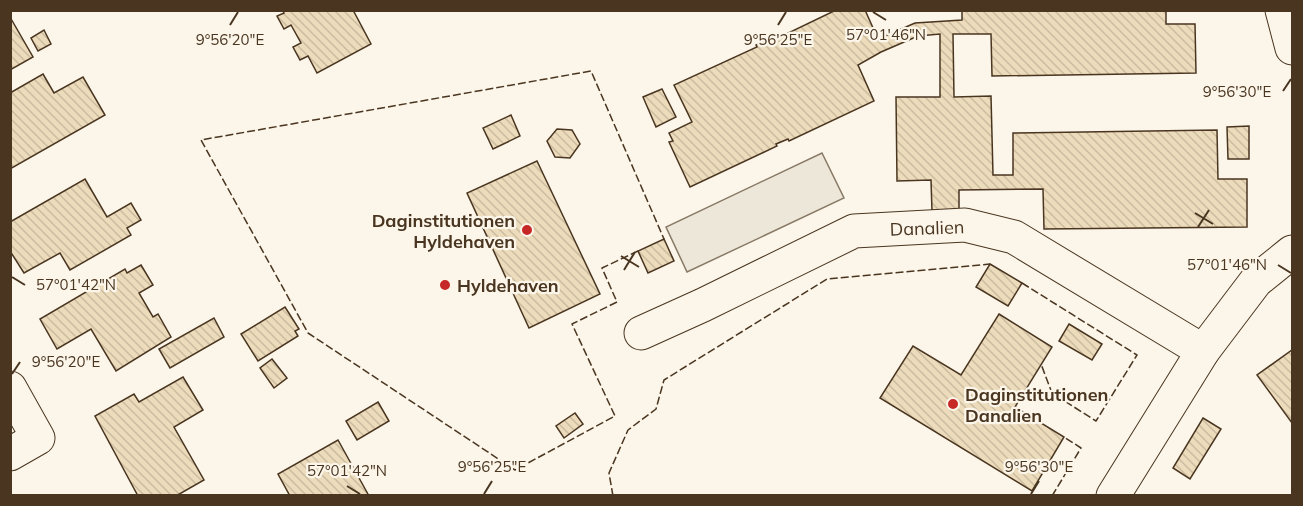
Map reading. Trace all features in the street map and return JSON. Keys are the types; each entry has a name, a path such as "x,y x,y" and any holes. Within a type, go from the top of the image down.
{"street":[{"path":"1282,10 1293,48"},
{"name":"Danalien","path":"641,333 854,231 965,225 1014,237 1203,351"},
{"path":"1113,495 1203,351 1256,281 1293,252"},
{"path":"10,388 38,438 10,454"}],"shaded area":[{"path":"822,153 844,198 687,272 666,227"}],"building":[{"path":"283,10 353,10 371,44 317,73 308,56 300,60 293,47 301,43 291,25 284,29 277,16 284,13"},
{"path":"836,10 865,10 878,39 915,23 962,20 962,10 1166,10 1166,24 1195,24 1196,73 992,76 991,34 953,34 954,97 991,96 993,175 1013,175 1013,133 1217,130 1218,179 1247,179 1247,227 1044,229 1043,189 959,190 959,211 932,211 931,180 897,181 896,97 940,97 940,34 918,36 858,65 874,101 789,141 788,139 776,144 777,146 690,187 669,142 673,141 669,133 692,122 674,85 757,47 756,45 773,37 776,39"},
{"path":"10,17 33,57 10,70"},
{"path":"44,30 51,44 38,51 31,38"},
{"path":"43,74 54,93 83,77 105,115 10,169 10,93"},
{"path":"662,89 676,117 656,127 643,97"},
{"path":"511,115 520,136 493,149 483,128"},
{"path":"1249,126 1249,159 1228,159 1227,127"},
{"path":"557,129 572,130 580,144 570,158 555,157 547,141"},
{"name":"Daginstitutionen Hyldehaven","path":"537,161 600,294 529,328 467,193"},
{"path":"85,179 107,217 131,203 141,220 127,228 131,235 70,270 60,253 24,273 10,251 10,222"},
{"path":"664,239 674,261 648,273 638,251"},
{"path":"990,264 1022,283 1008,306 976,287"},
{"path":"141,265 153,285 139,293 153,317 158,314 171,337 116,371 91,329 57,349 40,319 125,269 127,273"},
{"path":"285,307 299,329 295,331 298,336 258,361 241,334"},
{"name":"Daginstitutionen Danalien","path":"999,314 1052,347 1015,407 1064,437 1032,491 880,398 913,346 961,375"},
{"path":"214,318 224,337 170,368 159,349"},
{"path":"1069,324 1102,344 1092,360 1059,341"},
{"path":"1292,350 1292,423 1257,375"},
{"path":"272,359 287,378 274,388 260,368"},
{"path":"183,377 203,410 174,427 204,480 176,496 138,496 95,416 134,394 139,402"},
{"path":"378,402 389,421 357,440 346,421"},
{"path":"575,413 583,424 564,438 556,426"},
{"path":"1203,418 1221,429 1190,479 1173,468"},
{"path":"338,440 369,496 290,496 278,474"}],"fence":[{"path":"638,251 602,268 617,302 572,324 615,416 515,470 308,333 201,140 591,71 664,239"},
{"path":"613,496 609,473 628,430 656,409 664,380 827,279 990,264"},
{"path":"1022,283 1137,355 1096,421 1052,393 1041,364"},
{"path":"1052,496 1081,448 1064,437"}],"place":[{"name":"Daginstitutionen Hyldehaven","path":"527,230"},
{"name":"Hyldehaven","path":"445,285"},
{"name":"Daginstitutionen Danalien","path":"953,404"}]}
